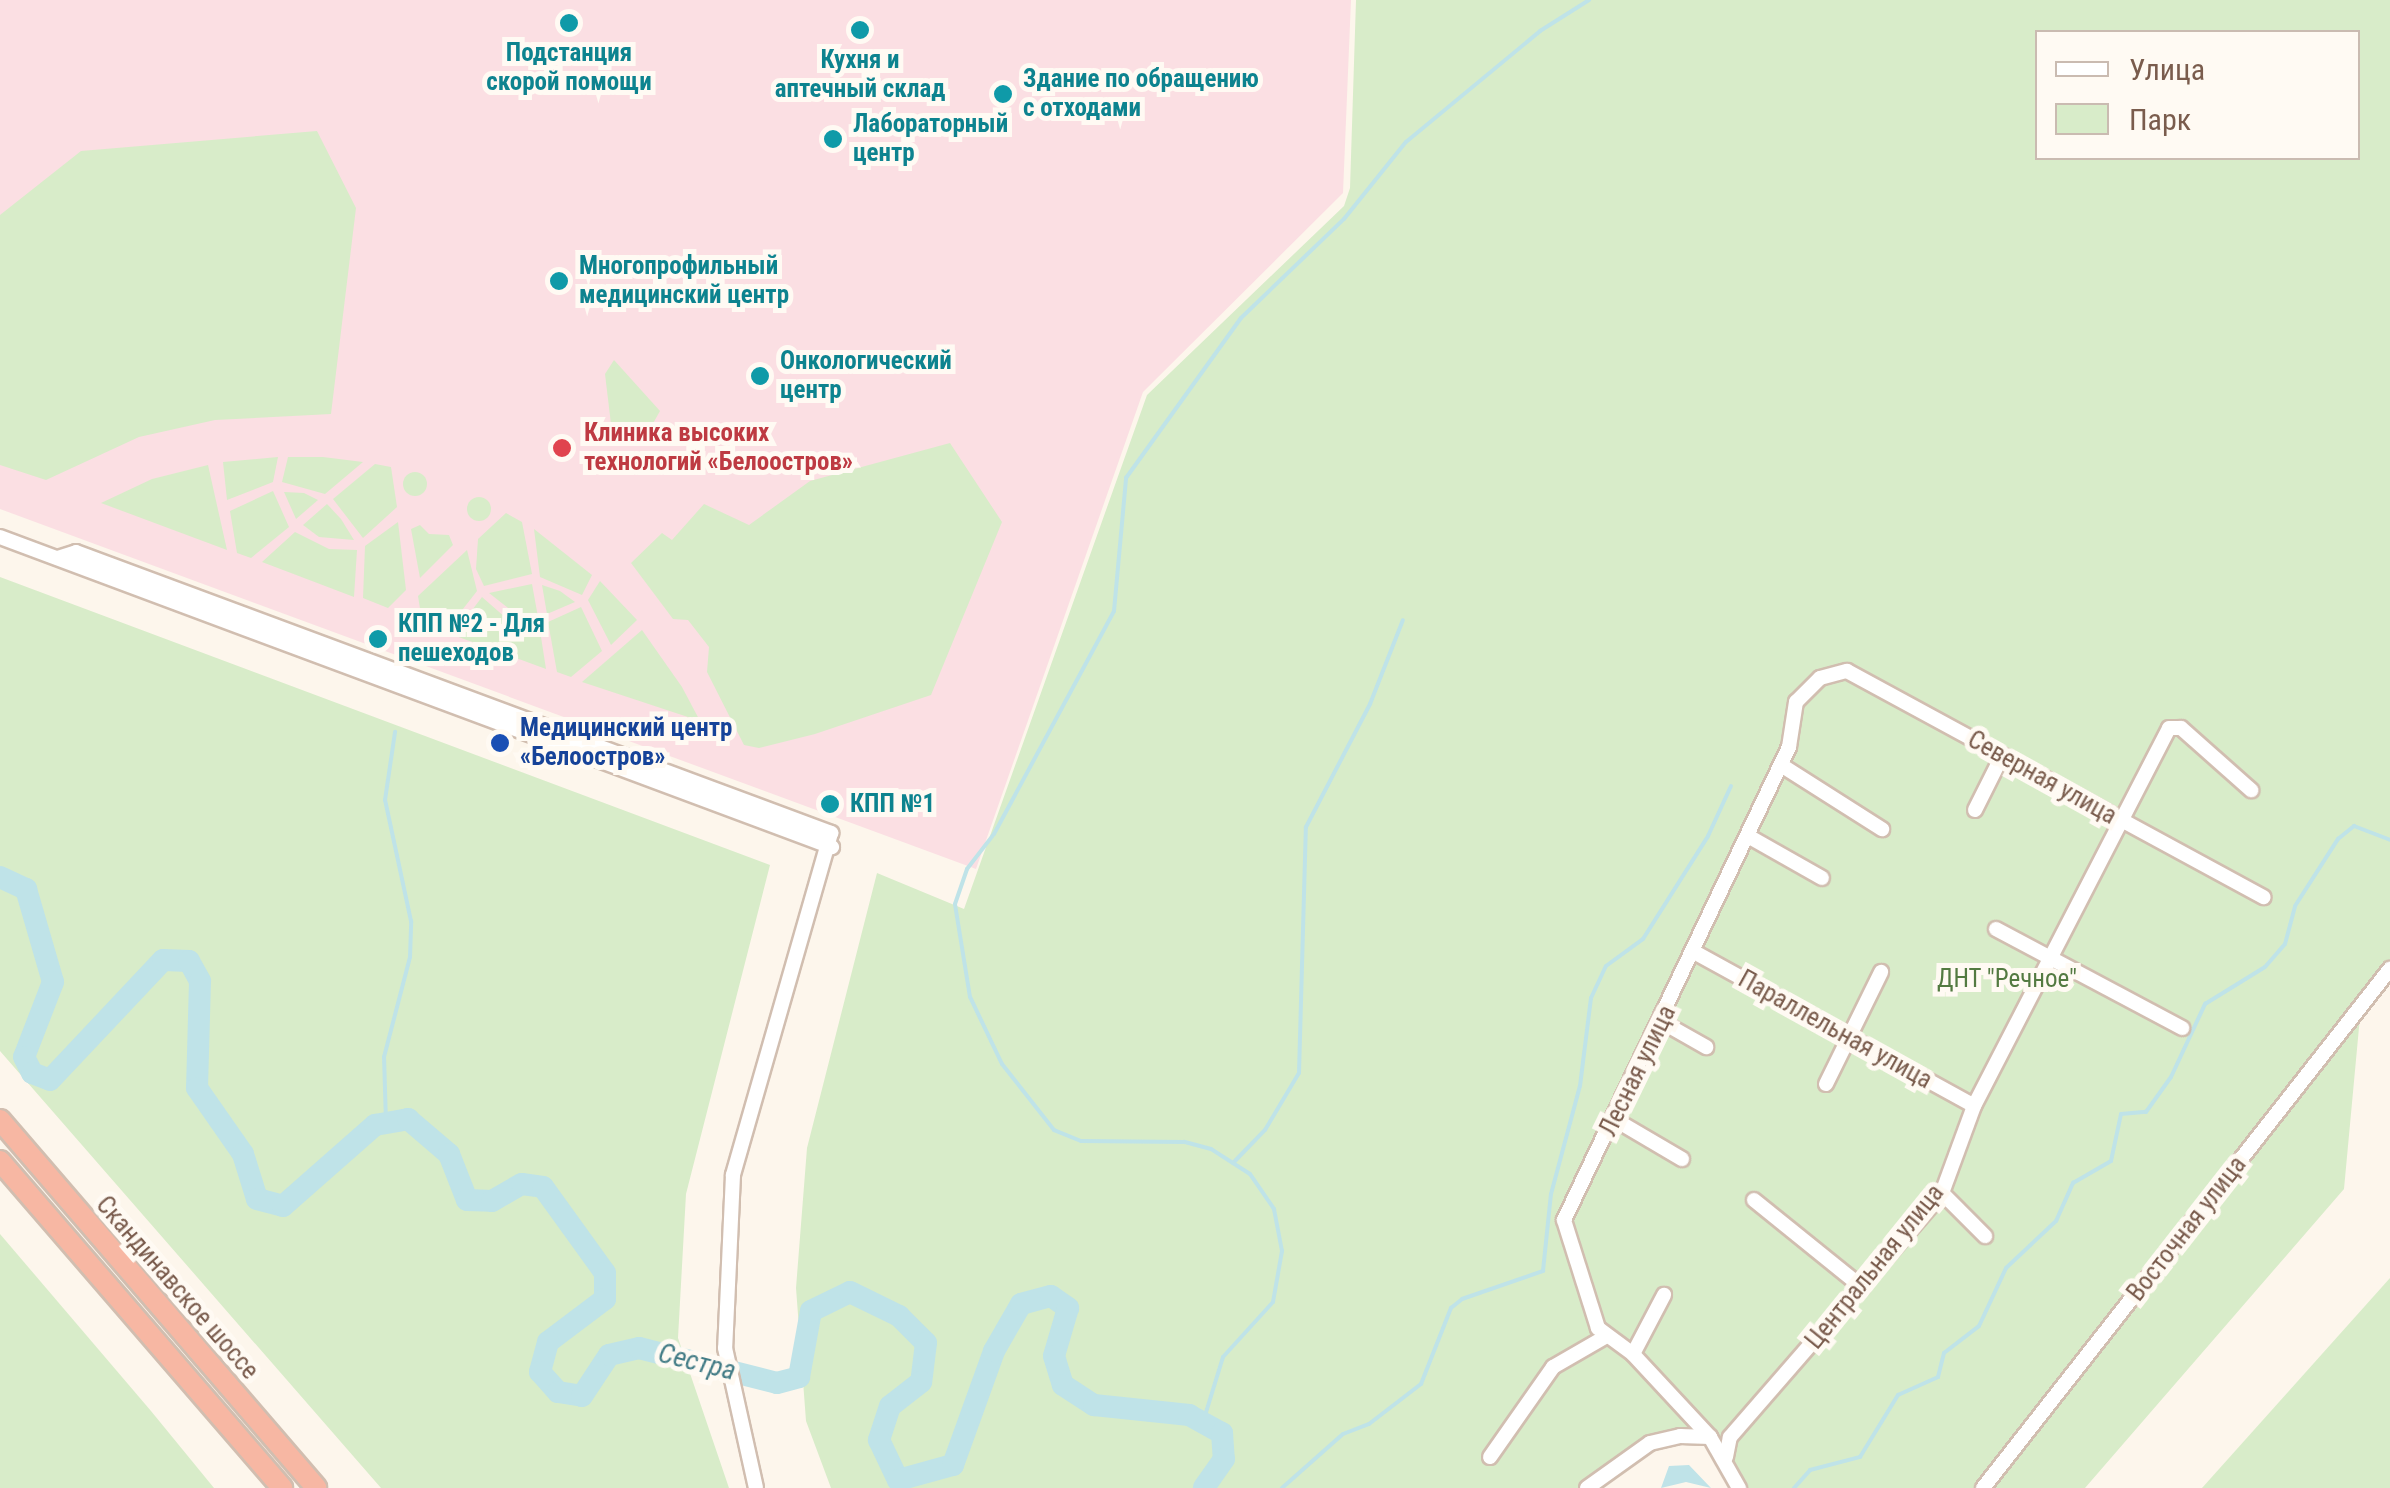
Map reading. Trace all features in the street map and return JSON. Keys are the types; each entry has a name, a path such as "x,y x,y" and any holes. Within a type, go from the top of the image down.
{"highway":[{"name":"Скандинавское шоссе","path":"0,1120 316,1488"},
{"name":"Скандинавское шоссе","path":"0,1161 282,1488"}],"street":[{"path":"0,536 58,558 76,552 831,833 832,847 733,1175 725,1348 732,1399 756,1488"},
{"name":"Северная улица","path":"1820,678 1847,671 2264,897"},
{"name":"Лесная улица","path":"1605,1336 1593,1317 1564,1220 1696,953 1781,764 1796,702 1820,678"},
{"name":"Центральная улица","path":"1726,1456 1730,1437 1942,1193 1974,1106 2120,821 2175,725 2252,790"},
{"path":"1975,810 2002,756"},
{"path":"1781,764 1882,829"},
{"path":"1748,836 1822,878"},
{"path":"1996,929 2182,1028"},
{"name":"Параллельная улица","path":"1696,953 1974,1106"},
{"name":"Восточная улица","path":"1983,1488 2390,969"},
{"path":"1826,1084 1881,972"},
{"path":"1662,1022 1706,1047"},
{"path":"1614,1119 1682,1159"},
{"path":"1942,1193 1985,1236"},
{"path":"1754,1200 1862,1287"},
{"path":"1632,1354 1664,1295"},
{"path":"1490,1457 1553,1367 1605,1336 1632,1354 1710,1437 1726,1456 1739,1488"},
{"path":"1587,1488 1650,1444 1710,1437"}],"shaded area":[{"name":"Клиника высоких технологий «Белоостров»","path":"0,0 1351,0 1343,193 1143,392 976,869 0,509"}],"green space":[{"name":"ДНТ \"Речное\"","path":"1356,0 2390,0 2390,969 2361,1006 2344,1189 2085,1488 1739,1488 1712,1440 1650,1443 1587,1488 831,1488 806,1421 796,1288 807,1148 877,873 964,909 1147,395 1344,206 1350,188"},
{"path":"317,131 356,208 331,414 215,420 139,437 46,480 0,465 0,215 81,151"},
{"path":"614,360 660,411 651,427 611,424 605,374"},
{"path":"950,443 1002,522 931,695 815,734 759,748 744,745 707,672 709,647 688,620 673,619 631,563 662,533 672,540 704,504 749,525 810,481"},
{"path":"278,457 273,482 227,500 223,462"},
{"path":"288,457 363,462 325,494 282,482"},
{"path":"375,464 391,467 397,507 363,538 333,499"},
{"path":"208,465 227,550 101,503 152,479"},
{"path":"415,472 424,475 424,493 415,496 406,493 403,484 406,475"},
{"path":"273,491 289,527 251,558 237,553 230,511"},
{"path":"284,492 304,493 318,500 296,519"},
{"path":"479,497 491,509 479,521 467,509"},
{"path":"327,504 354,540 319,537 303,525"},
{"path":"506,513 522,522 532,574 484,586 476,569 478,539"},
{"path":"398,522 406,590 388,608 363,598 365,546"},
{"path":"420,525 429,534 449,535 453,545 420,578 411,529"},
{"path":"534,529 592,575 582,595 540,577"},
{"path":"295,532 329,549 357,550 354,597 262,562"},
{"path":"467,550 477,591 445,632 422,621 418,596"},
{"path":"0,577 770,865 686,1194 678,1338 729,1488 381,1488 0,1051"},
{"path":"600,581 637,620 611,645 588,600"},
{"path":"532,584 538,617 512,611 489,593"},
{"path":"542,585 560,591 575,602 547,614"},
{"path":"482,597 506,618 539,624 546,669 453,635"},
{"path":"581,607 602,651 571,677 557,672 548,622"},
{"path":"642,630 682,687 700,721 582,682"},
{"path":"0,1234 151,1411 214,1488 0,1488"},
{"path":"2390,1278 2390,1488 2202,1488"}],"water":[{"path":"1689,1465 1711,1488 1686,1482 1661,1488 1669,1466"}],"waterway":[{"path":"1203,1422 1223,1357 1273,1302 1282,1251 1274,1209 1250,1174 1211,1149 1184,1142 1081,1141 1054,1130 1002,1064 970,997 955,904 967,869 994,834 1114,611 1126,478 1241,318 1344,219 1406,142 1540,31 1589,0"},
{"path":"1233,1163 1265,1130 1299,1073 1306,827 1370,704 1403,620"},
{"path":"386,1123 384,1057 410,957 411,921 385,800 395,732"},
{"path":"1282,1488 1343,1434 1369,1424 1421,1384 1451,1308 1462,1299 1543,1271 1551,1194 1580,1086 1591,998 1606,966 1643,939 1708,836 1731,786"},
{"path":"1794,1488 1810,1470 1860,1457 1898,1395 1938,1377 1944,1353 1979,1326 2006,1268 2056,1221 2073,1183 2111,1161 2121,1114 2146,1112 2171,1077 2205,1004 2265,967 2285,944 2295,906 2338,839 2354,826 2390,840"},
{"name":"Сестра","path":"0,877 26,889 53,982 24,1057 32,1073 50,1080 163,960 189,961 200,981 197,1088 243,1154 257,1199 283,1206 375,1125 408,1119 449,1154 467,1200 492,1201 522,1184 543,1187 605,1273 605,1299 548,1342 540,1372 558,1392 582,1396 609,1355 639,1348 777,1383 799,1377 811,1311 850,1292 899,1316 926,1343 921,1382 890,1406 879,1440 898,1480 953,1465 994,1351 1021,1304 1051,1296 1068,1308 1054,1356 1063,1385 1094,1405 1189,1415 1222,1433 1224,1459 1204,1488"}],"place":[{"name":"Подстанция скорой помощи","path":"569,23"},
{"name":"Кухня и аптечный склад","path":"860,30"},
{"name":"Здание по обращению с отходами","path":"1003,94"},
{"name":"Лабораторный центр","path":"833,139"},
{"name":"Многопрофильный медицинский центр","path":"559,281"},
{"name":"Онкологический центр","path":"760,376"},
{"name":"Клиника высоких технологий «Белоостров»","path":"562,448"},
{"name":"КПП №2 - Для пешеходов","path":"378,639"},
{"name":"Медицинский центр «Белоостров»","path":"500,743"},
{"name":"КПП №1","path":"830,804"}]}
